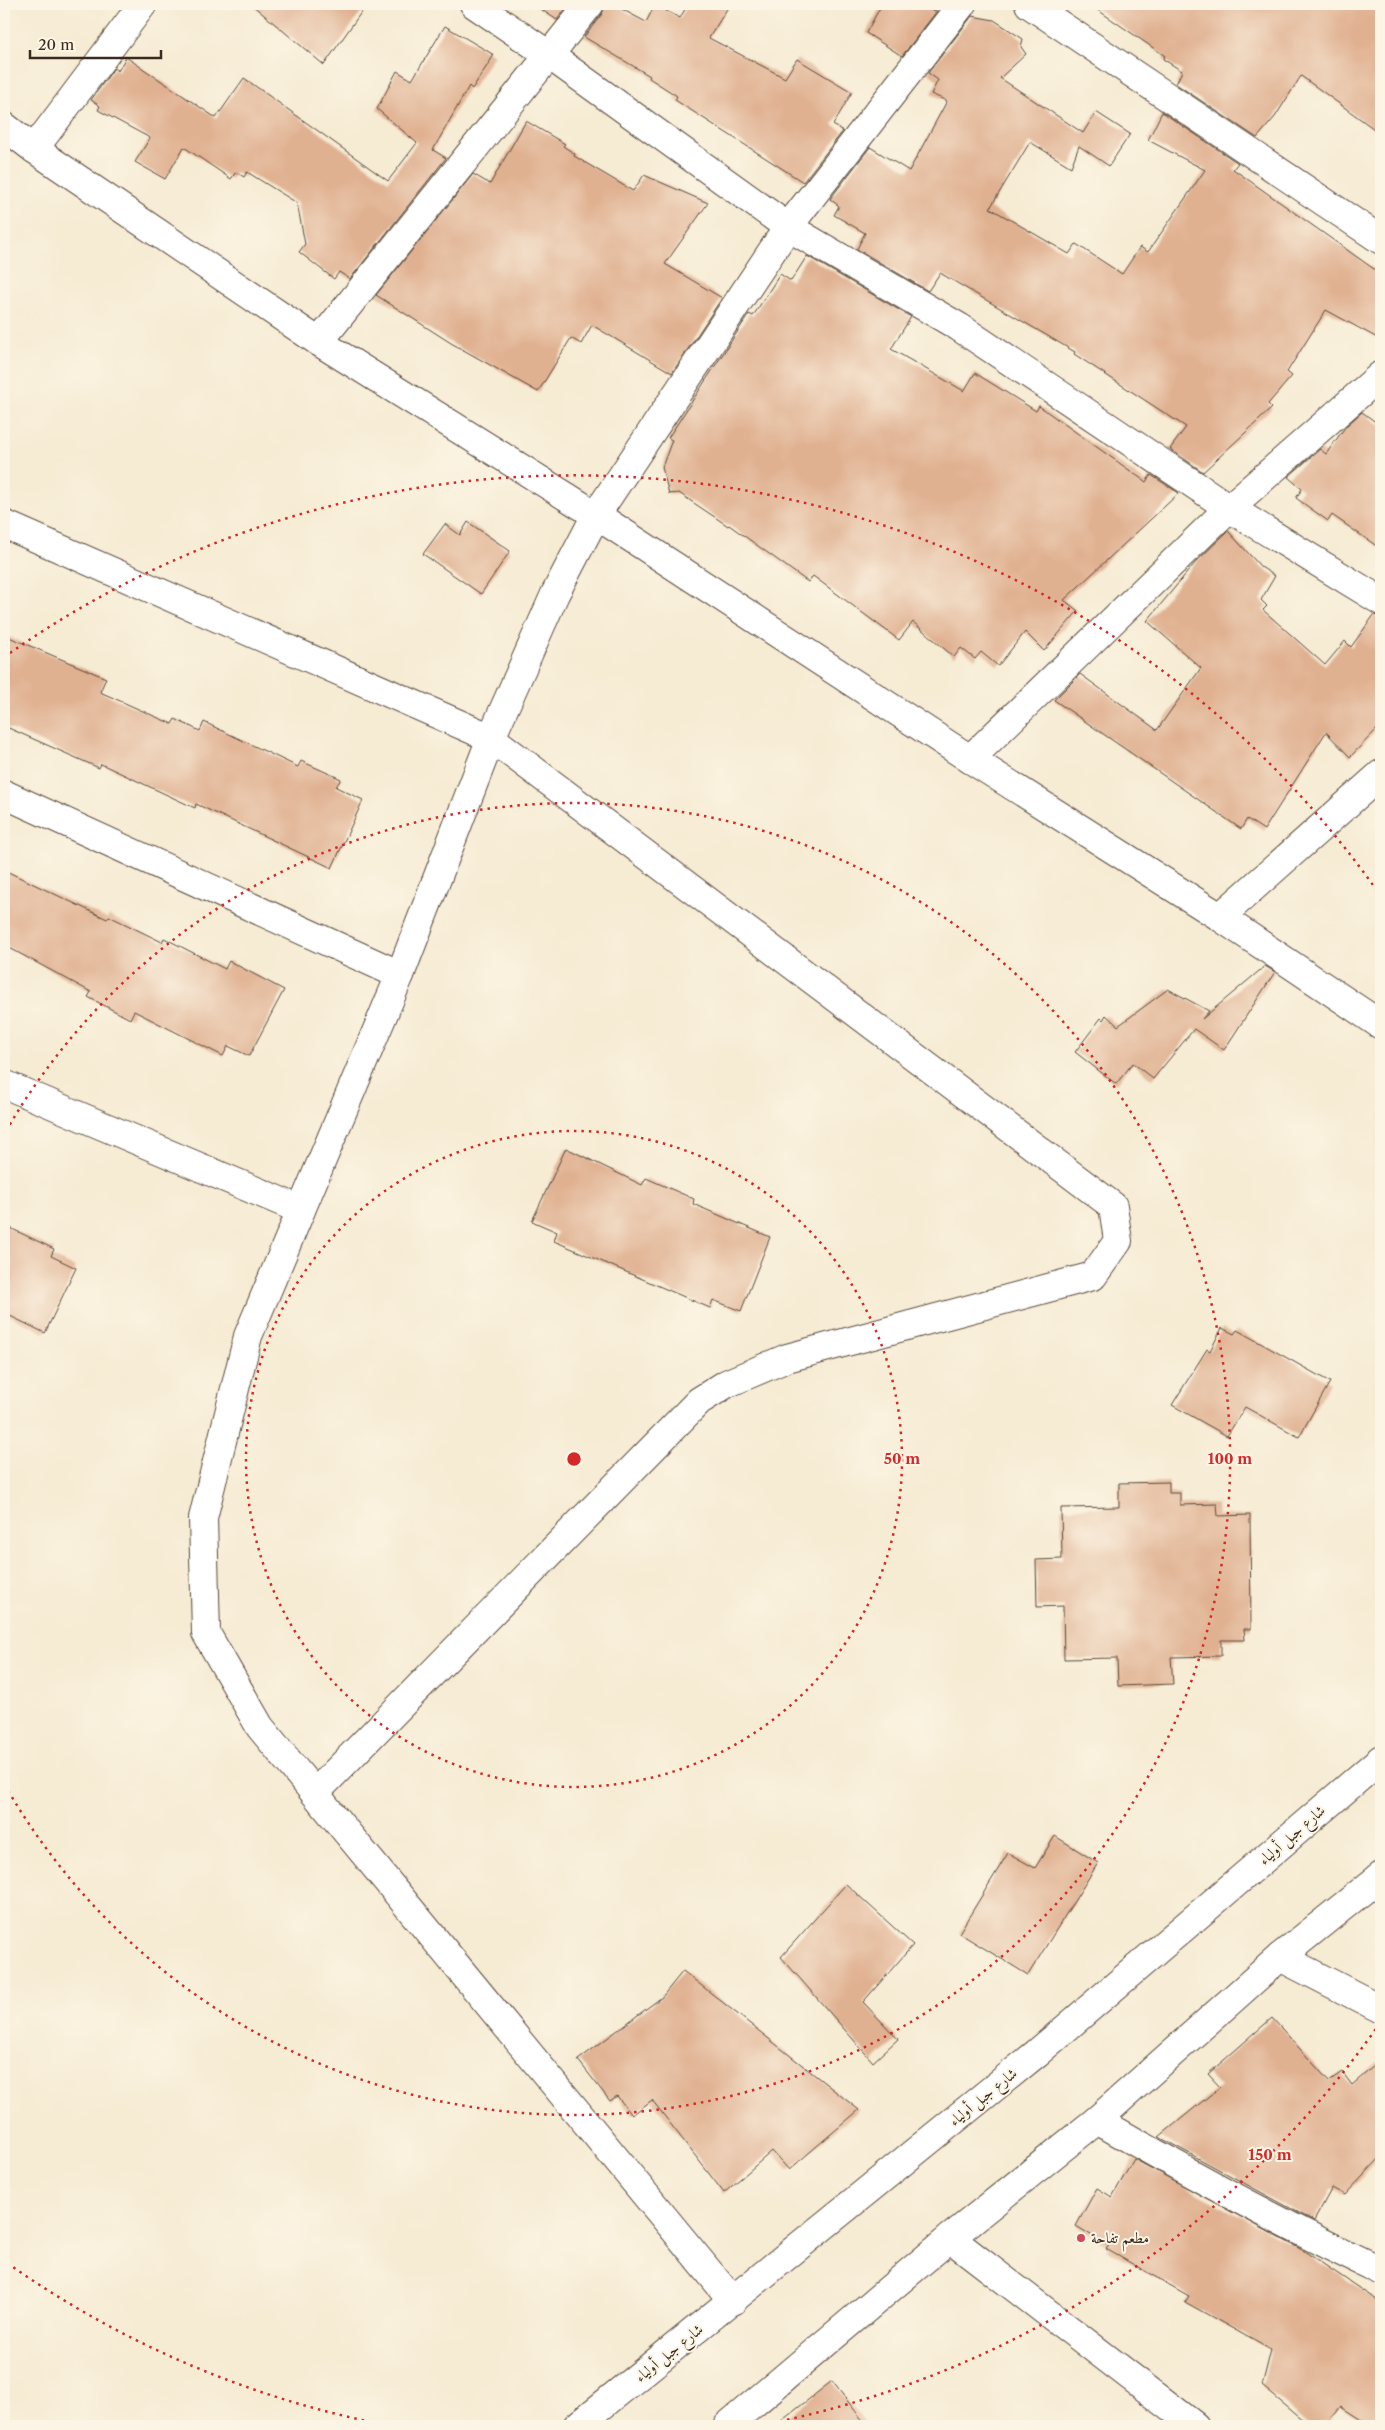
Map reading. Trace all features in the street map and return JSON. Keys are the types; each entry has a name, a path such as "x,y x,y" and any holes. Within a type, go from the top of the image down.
{"street":[{"path":"34,149 143,4"},
{"path":"474,4 550,55 788,227 959,327 1229,508 1381,601"},
{"path":"319,342 590,4"},
{"path":"733,2301 260,1727 206,1633 203,1518 248,1336 400,975 491,738 555,594 596,515 788,227 962,4"},
{"path":"1029,4 1381,240"},
{"path":"4,126 34,149 319,342 596,515 970,759 1220,917 1381,1025"},
{"path":"970,759 1229,508 1381,375"},
{"path":"4,524 491,738 1113,1206 1118,1241 1093,1276 786,1358 726,1384 699,1401 315,1793"},
{"path":"1220,917 1381,774"},
{"path":"4,794 400,975"},
{"path":"4,1084 301,1210"},
{"name":"شارع جبل أولياء","path":"577,2426 1037,2053 1381,1759"},
{"path":"727,2426 950,2238 1097,2120 1280,1957 1381,1876"},
{"path":"1280,1957 1381,2010"},
{"path":"1097,2120 1166,2160 1328,2246 1381,2270"},
{"path":"950,2238 1195,2426"}],"building":[{"path":"251,4 367,4 324,65"},
{"path":"533,4 570,4 557,20"},
{"path":"605,4 612,4 646,22 655,5 680,18 688,4 730,4 709,38 785,78 797,59 852,92 833,125 843,131 803,182 675,100 677,96 649,78 650,76 584,37 602,14"},
{"path":"882,4 925,4 922,8 937,11 902,56 866,33"},
{"path":"1089,4 1381,4 1381,134 1301,76 1275,117 1257,138 1176,84 1182,71 1163,59 1165,56"},
{"path":"972,16 994,20 1023,39 1021,47 1026,54 1000,78 1083,133 1096,112 1130,134 1109,166 1079,146 1071,167 1030,142 990,208 1069,254 1076,244 1122,274 1140,247 1148,252 1205,170 1148,140 1162,112 1238,163 1233,169 1381,274 1381,340 1326,310 1287,372 1292,376 1268,404 1272,408 1203,472 1170,449 1186,427 1074,354 1075,352 940,273 928,291 857,249 865,233 834,215 839,206 830,199 870,147 909,171 947,101 931,94 938,80 928,73"},
{"path":"445,26 494,55 472,89 469,86 433,150 446,158 350,279 339,272 334,279 299,252 305,244 297,203 247,172 244,177 236,172 231,179 184,147 165,179 135,162 150,138 98,110 100,106 91,100 114,68 118,71 126,57 216,118 244,78 388,181 417,143 377,109 397,71 412,80"},
{"path":"526,121 565,144 563,146 575,154 574,156 633,191 644,175 708,203 665,264 722,298 672,373 592,325 581,344 571,338 538,392 451,343 376,295 473,174 490,184"},
{"path":"807,256 911,317 891,349 964,391 975,373 1036,411 1039,406 1146,482 1151,475 1179,493 1064,600 1078,611 1044,651 1025,632 998,666 981,652 975,659 961,648 954,657 913,622 899,640 813,576 808,582 729,525 679,493 669,494 662,467 672,440 668,438 749,314 753,316 780,274 791,281"},
{"path":"1362,412 1381,426 1381,549 1332,515 1328,521 1296,498 1302,489 1288,477 1320,449 1326,454 1346,426"},
{"path":"468,522 510,551 481,594 423,554 445,524 460,535"},
{"path":"1228,531 1261,567 1275,576 1261,600 1267,606 1263,610 1325,665 1345,641 1351,647 1374,615 1381,617 1381,725 1350,757 1326,732 1264,830 1247,819 1241,829 1054,700 1080,674 1157,730 1201,668 1147,621 1195,563"},
{"path":"4,635 106,678 100,692 172,724 175,719 200,731 204,722 298,767 301,761 341,779 336,787 363,800 332,868 196,804 195,808 101,764 99,768 4,726"},
{"path":"4,870 107,919 109,916 162,942 164,938 225,969 229,961 284,990 249,1056 228,1046 223,1056 134,1011 130,1019 88,997 91,992 4,945"},
{"path":"1265,966 1275,972 1224,1050 1194,1029 1153,1079 1133,1063 1116,1084 1075,1052 1101,1018 1103,1020 1106,1015 1118,1026 1168,989 1209,1011 1202,1019"},
{"path":"566,1148 642,1185 646,1178 694,1199 693,1204 770,1237 741,1311 713,1300 710,1308 554,1241 557,1232 532,1221"},
{"path":"4,1225 54,1249 51,1256 76,1268 45,1333 4,1313"},
{"path":"1222,1328 1234,1334 1237,1330 1330,1382 1299,1437 1245,1407 1227,1436 1172,1405 1207,1349 1210,1351"},
{"path":"1169,1482 1169,1493 1180,1493 1180,1505 1217,1504 1218,1516 1250,1515 1251,1629 1244,1629 1245,1640 1221,1640 1221,1656 1171,1657 1173,1684 1118,1686 1117,1658 1064,1659 1063,1606 1037,1607 1036,1560 1062,1559 1061,1508 1119,1507 1119,1483"},
{"path":"1055,1836 1098,1863 1028,1975 959,1933 1008,1853 1035,1868"},
{"path":"846,1884 913,1945 863,2002 898,2039 873,2062 781,1957"},
{"path":"683,1971 859,2110 789,2170 772,2151 724,2193 652,2100 632,2115 617,2096 610,2101 578,2060 662,1997"},
{"path":"1272,2018 1329,2081 1342,2072 1352,2085 1381,2060 1381,2157 1345,2195 1332,2188 1314,2221 1159,2137 1220,2087 1208,2074"},
{"path":"1134,2159 1304,2251 1381,2303 1381,2426 1371,2426 1341,2407 1325,2426 1310,2426 1262,2386 1271,2350 1185,2302 1189,2296 1106,2249 1109,2246 1076,2226 1097,2188 1112,2197"},
{"path":"832,2381 867,2426 775,2426"}],"place":[{"name":"مطعم تفاحة","path":"1081,2238"}]}
